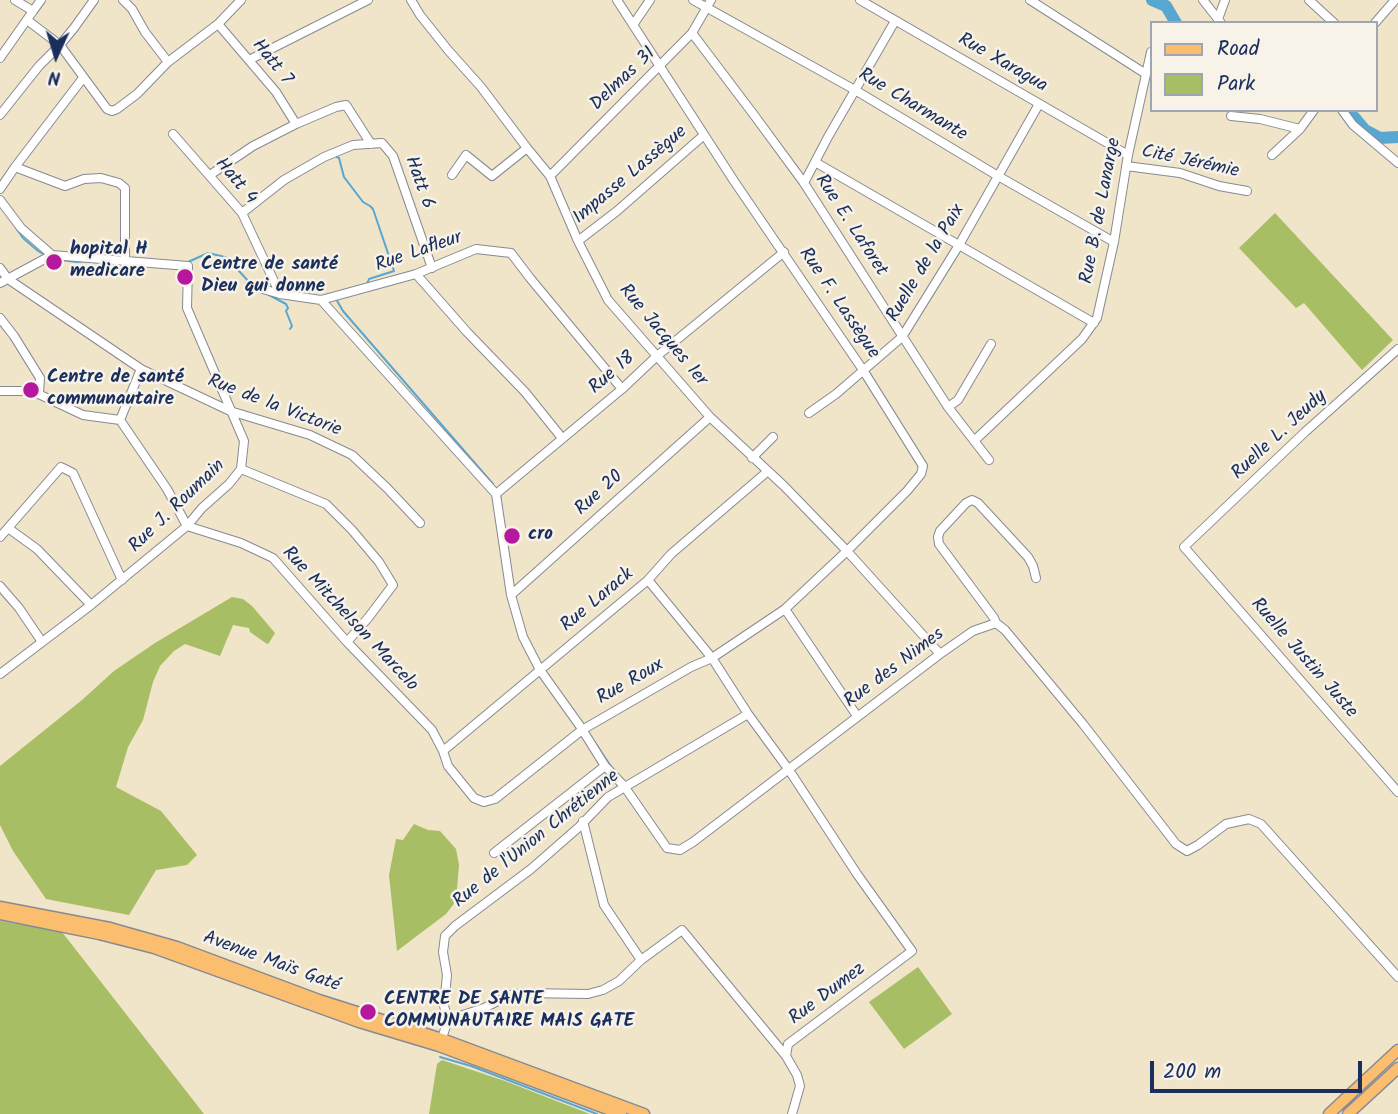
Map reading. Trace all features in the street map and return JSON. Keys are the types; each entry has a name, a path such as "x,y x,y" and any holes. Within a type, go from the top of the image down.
{"main road":[{"name":"Avenue Maïs Gaté","path":"0,907 110,928 177,947 644,1114"},
{"name":"Avenue Maïs Gaté","path":"0,915 99,933 154,948 359,1022 441,1043 621,1114"},
{"path":"1329,1114 1398,1050"},
{"path":"1348,1114 1398,1068"}],"street":[{"path":"15,0 33,11"},
{"path":"0,58 41,0"},
{"path":"0,115 74,28 93,0"},
{"path":"123,0 132,9 167,62"},
{"path":"27,20 60,45 107,109 113,111 137,94 167,62 218,24 241,0"},
{"path":"249,60 369,0"},
{"name":"Rue Jacques 1er","path":"411,0 420,15 481,87 550,176 578,242 608,300 710,417 847,551 940,654"},
{"name":"Rue F. Lassègue","path":"617,0 704,135 863,370 923,466 923,470 907,491 847,551"},
{"path":"633,25 650,0"},
{"name":"Rue Charmante","path":"693,0 709,4 1114,242"},
{"name":"Rue Xaragua","path":"860,0 1128,155"},
{"path":"1030,0 1146,74"},
{"path":"1203,0 1220,21"},
{"path":"1220,21 1225,0"},
{"path":"1309,0 1332,21"},
{"path":"1377,21 1395,0"},
{"name":"Delmas 31","path":"550,176 692,33 709,4"},
{"path":"804,183 895,21"},
{"name":"Hatt 7","path":"218,24 276,92 296,124"},
{"name":"Rue E. Laforet","path":"692,33 804,183 948,407 989,460"},
{"name":"Rue B. de Lanarge","path":"974,441 1082,339 1097,318 1150,56"},
{"path":"0,189 83,78"},
{"name":"Ruelle de la Paix","path":"809,413 836,394 902,337 959,245 1039,104"},
{"path":"210,175 253,146 296,124 346,105 371,144 353,145 324,157 284,180 243,213"},
{"path":"1272,155 1300,129 1313,112"},
{"path":"1345,113 1353,125 1398,163"},
{"path":"1231,116 1260,119 1300,129"},
{"name":"Hatt 4","path":"173,134 243,213 279,294"},
{"name":"Impasse Lassègue","path":"578,242 704,135"},
{"name":"Hatt 6","path":"371,144 382,143 393,156 432,268"},
{"path":"452,175 467,155 492,176 527,148"},
{"path":"814,162 1094,323"},
{"name":"Cité Jérémie","path":"1126,166 1180,173 1219,186 1247,191"},
{"path":"4,281 52,255 125,262 125,188 120,183 101,178 84,179 65,186 15,167"},
{"path":"0,200 21,228 52,255"},
{"name":"Rue Lafleur","path":"249,285 279,294 321,300 416,274 476,249 511,253 622,389"},
{"name":"Rue 18","path":"496,494 784,252"},
{"name":"Rue J. Roumain","path":"0,674 187,526 241,469 244,441 187,308 188,266 125,262"},
{"name":"Rue de la Victorie","path":"0,268 4,281 141,369 230,411 310,435 352,455 420,523"},
{"path":"416,274 525,392 562,438"},
{"path":"321,300 496,494"},
{"path":"0,318 40,378 40,393"},
{"path":"948,407 958,400 991,344"},
{"name":"Ruelle L. Jeudy","path":"1184,547 1305,432 1398,349"},
{"path":"120,420 141,369"},
{"path":"0,400 3,392 40,393 83,415 120,420 167,489 187,526"},
{"name":"Rue 20","path":"511,595 710,417"},
{"path":"752,458 773,437"},
{"path":"0,537 61,467 73,473 122,580"},
{"path":"241,469 326,504 379,562 393,585 346,642"},
{"name":"Rue Larack","path":"443,751 648,580 671,554 768,471"},
{"name":"Rue des Nimes","path":"496,494 511,595 523,637 540,670 604,766 624,786 667,848 680,850 940,654 974,631 996,623"},
{"path":"1036,578 1028,557 978,503 972,500 940,531 939,544 996,623 1005,630 1083,724 1176,844 1187,851 1226,824 1249,819 1261,824 1398,976"},
{"name":"Rue Mitchelson Marcelo","path":"187,526 241,543 273,558 346,642 432,730 443,751"},
{"path":"8,528 37,549 90,605"},
{"name":"Ruelle Justin Juste","path":"1184,547 1398,792"},
{"name":"Rue Roux","path":"443,751 448,766 474,797 484,802 495,799 582,730 712,657 785,609 847,551"},
{"path":"648,580 712,657 748,714 789,770"},
{"path":"0,586 42,642"},
{"path":"785,609 857,716"},
{"name":"Rue de l'Union Chrétienne","path":"441,1043 448,1020 444,1006 447,975 443,952 445,936 531,869 608,797 748,714"},
{"path":"494,853 604,766"},
{"name":"Rue Dumez","path":"789,770 857,874 912,951 788,1044 786,1056 800,1086 792,1114"},
{"path":"583,821 604,905 641,960"},
{"path":"448,1020 484,1008 510,995 588,994 603,990 619,981 641,960 682,930 786,1056"}],"green space":[{"path":"1275,213 1393,340 1362,370 1304,303 1296,308 1239,248"},
{"path":"232,597 243,599 252,606 275,633 269,643 250,632 249,628 233,625 220,656 185,644 174,651 160,666 153,682 143,720 128,747 116,787 161,811 197,855 187,865 156,870 129,915 46,899 13,851 0,825 0,766 114,671"},
{"path":"414,824 428,830 440,831 456,849 459,865 456,901 446,914 397,951 389,875 396,839 403,840"},
{"path":"0,921 62,932 204,1114 0,1114"},
{"path":"918,967 952,1014 904,1049 869,1002"},
{"path":"442,1060 590,1114 429,1114 437,1064"}],"waterway":[{"path":"1152,0 1166,6 1175,21"},
{"path":"1348,112 1365,130 1380,138 1398,137"},
{"path":"337,157 344,177 363,202 373,209 394,271 369,279 367,284"},
{"path":"16,228 23,238 45,255"},
{"path":"188,262 208,253 227,258 250,283"},
{"path":"61,260 86,261"},
{"path":"269,295 286,304 292,326 290,329"},
{"path":"336,299 343,311 493,484"},
{"path":"500,494 502,509"},
{"path":"596,744 614,771"},
{"path":"440,1057 471,1066 597,1114"}],"place":[{"name":"hopital H medicare","path":"54,262"},
{"name":"Centre de santé Dieu qui donne","path":"185,277"},
{"name":"Centre de santé communautaire","path":"31,390"},
{"name":"cro","path":"512,536"},
{"name":"CENTRE DE SANTE COMMUNAUTAIRE MAIS GATE","path":"368,1012"}]}
